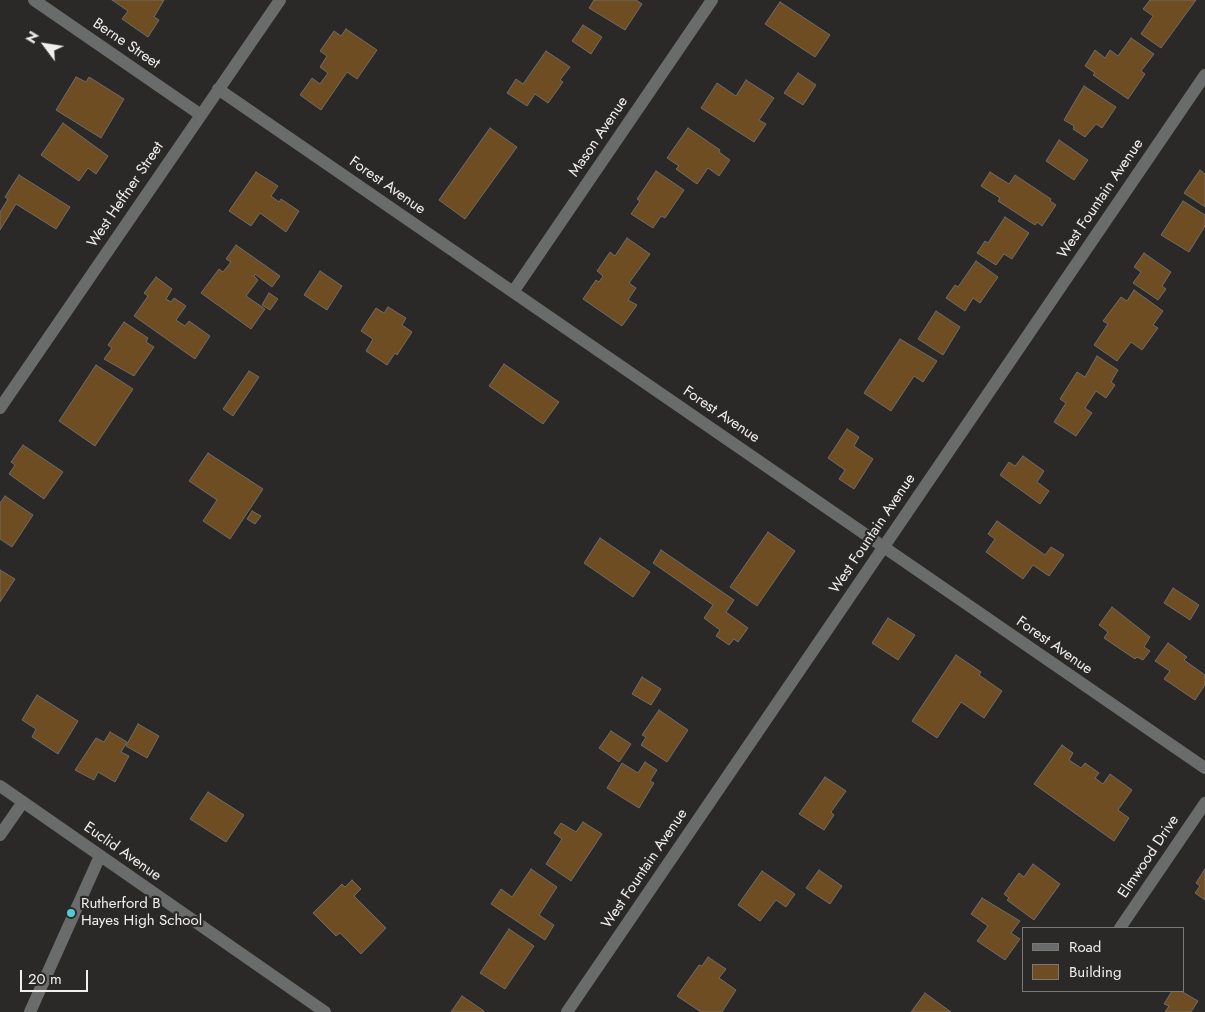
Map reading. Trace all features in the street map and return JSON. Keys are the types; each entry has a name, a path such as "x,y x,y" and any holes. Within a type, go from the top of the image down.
{"street":[{"name":"Berne Street","path":"34,0 201,115"},
{"name":"West Heffner Street","path":"0,408 280,0"},
{"name":"Mason Avenue","path":"513,292 712,0"},
{"name":"West Fountain Avenue","path":"567,1012 1205,75"},
{"name":"Forest Avenue","path":"218,89 1205,768"},
{"name":"Euclid Avenue","path":"0,786 325,1012"},
{"path":"0,835 23,802"},
{"name":"Elmwood Drive","path":"1121,927 1205,803"},
{"path":"30,1012 100,856"}],"building":[{"path":"112,0 164,0 154,17 159,20 148,37 122,19 128,11"},
{"path":"594,0 636,0 642,4 625,30 589,8"},
{"path":"1150,0 1196,0 1161,48 1141,34 1153,16 1143,9"},
{"path":"780,2 830,35 815,57 765,24"},
{"path":"583,25 602,37 591,54 572,41"},
{"path":"346,29 377,50 357,79 347,72 321,110 300,95 312,78 320,84 328,73 320,67 327,56 320,51 334,31 341,36"},
{"path":"1131,38 1154,54 1141,71 1145,74 1128,99 1093,75 1095,73 1085,66 1095,50 1105,58 1110,50 1118,56"},
{"path":"546,51 570,67 560,80 563,82 548,103 535,94 527,106 507,93 516,79 523,84"},
{"path":"798,73 816,85 803,105 784,93"},
{"path":"76,77 86,82 89,77 124,99 101,138 56,110"},
{"path":"746,80 774,98 759,120 766,124 754,142 701,108 717,83 736,96"},
{"path":"1084,86 1116,107 1102,128 1096,124 1085,137 1073,129 1074,126 1064,120"},
{"path":"63,123 108,156 96,174 88,168 79,181 41,155"},
{"path":"490,128 517,147 465,219 439,200"},
{"path":"688,128 720,150 719,152 730,160 719,176 708,168 697,184 676,169 679,166 667,158"},
{"path":"1059,140 1088,160 1074,180 1046,161"},
{"path":"1200,170 1205,174 1205,207 1184,193"},
{"path":"656,171 684,190 665,218 661,216 653,228 631,214 640,201 637,199"},
{"path":"256,172 278,186 271,196 279,202 281,199 299,211 286,232 260,213 251,226 229,211"},
{"path":"990,172 1009,184 1015,175 1051,199 1050,201 1056,205 1042,226 1037,222 1035,225 998,201 1000,198 981,186"},
{"path":"19,175 70,207 56,229 16,204 0,230 0,212 8,199 5,197"},
{"path":"1183,201 1205,215 1205,226 1189,252 1161,235"},
{"path":"1005,217 1029,233 1012,259 1004,254 996,265 977,253 985,241 988,243"},
{"path":"627,238 650,254 629,283 636,288 628,300 637,305 622,326 583,299 596,280 599,282 603,276 597,271 610,252 615,256"},
{"path":"236,245 280,276 272,287 255,274 254,276 258,280 246,296 265,309 251,329 201,293 219,269 223,272 231,262 226,259"},
{"path":"1144,253 1171,272 1162,286 1166,289 1158,300 1133,283 1141,272 1134,267"},
{"path":"976,261 998,277 980,303 973,298 965,311 946,298 955,285 958,287"},
{"path":"320,271 342,286 327,310 304,295"},
{"path":"156,277 172,289 166,299 171,302 174,298 186,306 176,320 185,326 189,321 210,336 195,359 134,316 148,296 144,293"},
{"path":"1134,290 1163,311 1153,325 1158,328 1142,350 1131,342 1117,361 1094,345 1108,324 1103,321 1121,297 1127,301"},
{"path":"269,293 278,299 270,310 262,305"},
{"path":"388,307 406,318 402,325 412,332 397,355 395,353 387,365 366,351 373,339 361,331 376,308 384,313"},
{"path":"936,311 960,327 943,355 918,339"},
{"path":"124,322 148,338 146,342 154,347 134,376 104,359 112,348 108,345"},
{"path":"900,339 937,361 923,382 914,376 891,411 864,393"},
{"path":"1097,356 1118,370 1111,382 1115,385 1106,398 1096,391 1085,408 1092,413 1076,436 1054,422 1066,403 1060,399 1077,372 1085,377"},
{"path":"504,364 559,402 543,424 489,386"},
{"path":"96,365 133,389 95,446 59,421"},
{"path":"249,371 259,377 233,416 223,409"},
{"path":"847,429 859,437 854,446 873,459 854,489 839,479 845,470 828,458"},
{"path":"23,445 63,472 44,499 9,474 15,465 11,462"},
{"path":"208,453 263,489 230,539 203,521 217,500 189,481"},
{"path":"1023,456 1044,471 1037,482 1049,491 1040,504 1000,475 1009,462 1015,466"},
{"path":"5,496 33,515 12,547 0,539 0,503"},
{"path":"252,511 261,516 255,524 247,519"},
{"path":"997,521 1045,555 1051,547 1064,555 1049,576 1033,565 1023,579 986,552 995,539 988,534"},
{"path":"768,532 795,551 757,606 730,587"},
{"path":"600,538 650,572 633,597 584,563"},
{"path":"661,550 734,600 726,612 748,628 738,642 734,639 729,645 716,636 720,630 704,618 713,605 653,563"},
{"path":"0,570 15,579 0,602"},
{"path":"1173,588 1199,605 1190,620 1164,603"},
{"path":"1112,607 1150,637 1144,647 1150,651 1143,660 1137,657 1135,659 1104,638 1108,632 1099,625"},
{"path":"888,618 915,635 898,660 872,643"},
{"path":"1168,643 1187,657 1184,660 1205,675 1205,685 1195,700 1164,679 1170,671 1155,661"},
{"path":"956,655 981,672 979,675 1002,691 984,718 961,702 937,738 912,721"},
{"path":"642,677 661,689 651,705 632,694"},
{"path":"37,695 78,721 58,754 32,737 36,729 22,720"},
{"path":"659,710 688,730 667,762 641,745 646,737 642,735"},
{"path":"138,724 159,736 147,758 126,746"},
{"path":"611,731 631,744 619,762 599,748"},
{"path":"110,732 127,742 121,752 129,756 115,782 98,772 94,780 75,770 96,738 104,742"},
{"path":"1062,745 1073,753 1069,760 1081,768 1085,763 1099,773 1095,778 1103,784 1110,774 1132,790 1118,810 1129,818 1114,841 1034,784"},
{"path":"645,762 657,770 650,781 654,783 639,808 607,788 622,763 638,773"},
{"path":"825,777 846,791 831,812 834,815 824,830 799,814"},
{"path":"208,792 244,815 226,842 190,819"},
{"path":"583,822 602,834 571,881 546,864 562,839 554,833 561,823 576,832"},
{"path":"1033,864 1060,884 1034,920 1007,900 1009,898 1004,894 1019,873 1024,877"},
{"path":"531,869 557,887 539,915 554,925 545,940 491,904 501,889 512,897"},
{"path":"1205,869 1205,900 1195,893 1200,886 1196,883"},
{"path":"819,870 842,886 830,904 806,888"},
{"path":"762,871 795,894 786,907 776,900 760,921 738,905"},
{"path":"352,880 361,889 354,896 386,928 361,954 340,933 336,936 313,913 342,884 345,887"},
{"path":"982,898 1020,921 1011,933 1020,939 1005,960 977,941 988,926 971,914"},
{"path":"509,929 534,946 505,989 480,973"},
{"path":"708,957 726,969 719,978 736,990 722,1012 701,1012 677,996 699,965 702,966"},
{"path":"1171,992 1183,992 1198,1001 1191,1012 1165,1012 1169,1006 1164,1004"},
{"path":"925,993 951,1012 911,1012"},
{"path":"462,996 484,1011 484,1012 451,1012"}],"place":[{"name":"Rutherford B Hayes High School","path":"71,913"}]}
